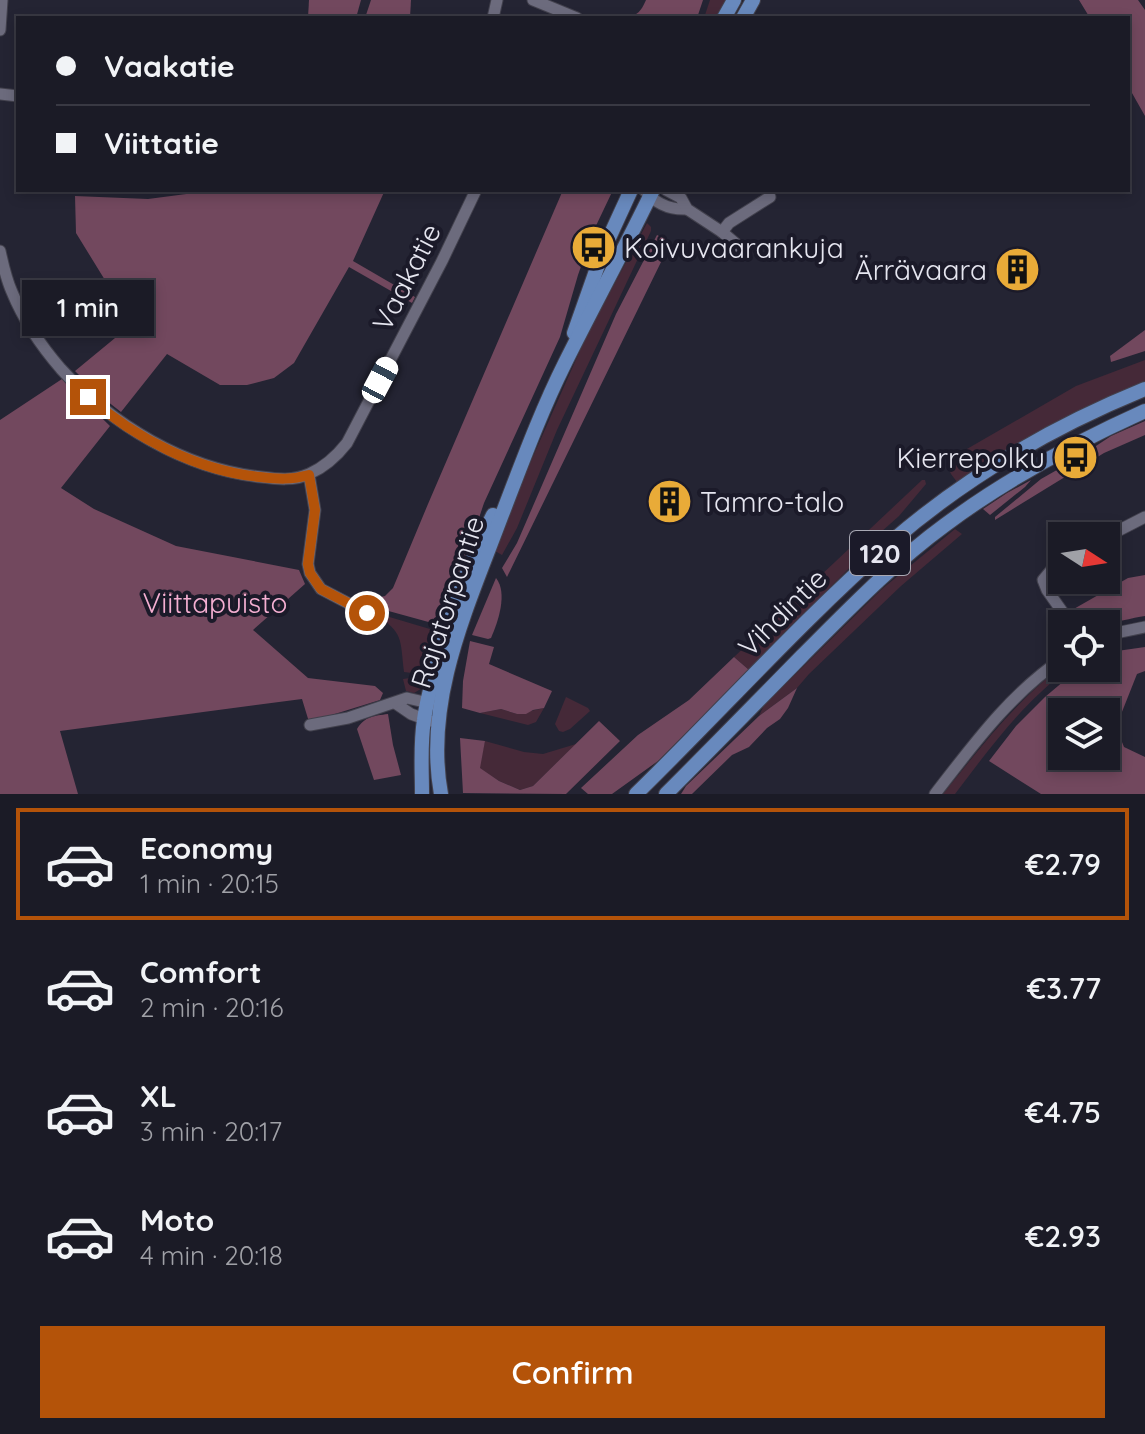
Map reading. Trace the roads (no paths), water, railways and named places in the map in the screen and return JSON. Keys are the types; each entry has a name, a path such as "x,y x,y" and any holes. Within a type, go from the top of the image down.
{"main road":[{"name":"Rajatorpantie","path":"564,364 589,286 630,192"},
{"name":"Rajatorpantie","path":"422,794 422,743 431,721 453,609 465,577 491,517 515,476 564,364 649,192"},
{"name":"Vihdintie","path":"636,794 826,603 893,541 972,481 1036,441 1145,389"},
{"name":"Vihdintie","path":"666,794 842,615 920,545 1014,477 1081,440 1145,411"},
{"name":"Rajatorpantie","path":"431,721 441,794"}],"street":[{"path":"0,30 2,0"},
{"path":"533,0 572,16"},
{"name":"Vaakatie","path":"309,475 331,461 347,443 475,192"},
{"path":"649,192 675,209 687,209"},
{"path":"670,192 681,198 687,209 747,253"},
{"path":"722,232 729,223 765,196"},
{"path":"0,251 12,293 33,330 61,369 102,409 172,452 200,465 279,479 309,475 315,510 308,564 310,573 321,589 367,613"},
{"path":"1120,530 1145,517"},
{"path":"1048,574 1043,580 1048,591"},
{"path":"1120,632 1145,627"},
{"path":"935,794 1007,706 1048,671"},
{"path":"310,725 348,718 407,698 434,704"},
{"path":"395,703 431,721"}],"place":[{"name":"Koivuvaarankuja","path":"593,247"},
{"name":"Ärrävaara","path":"1018,269"},
{"name":"Kierrepolku","path":"1076,457"},
{"name":"Tamro-talo","path":"669,501"}],"park label":[{"name":"Viittapuisto","path":"215,602"}]}
